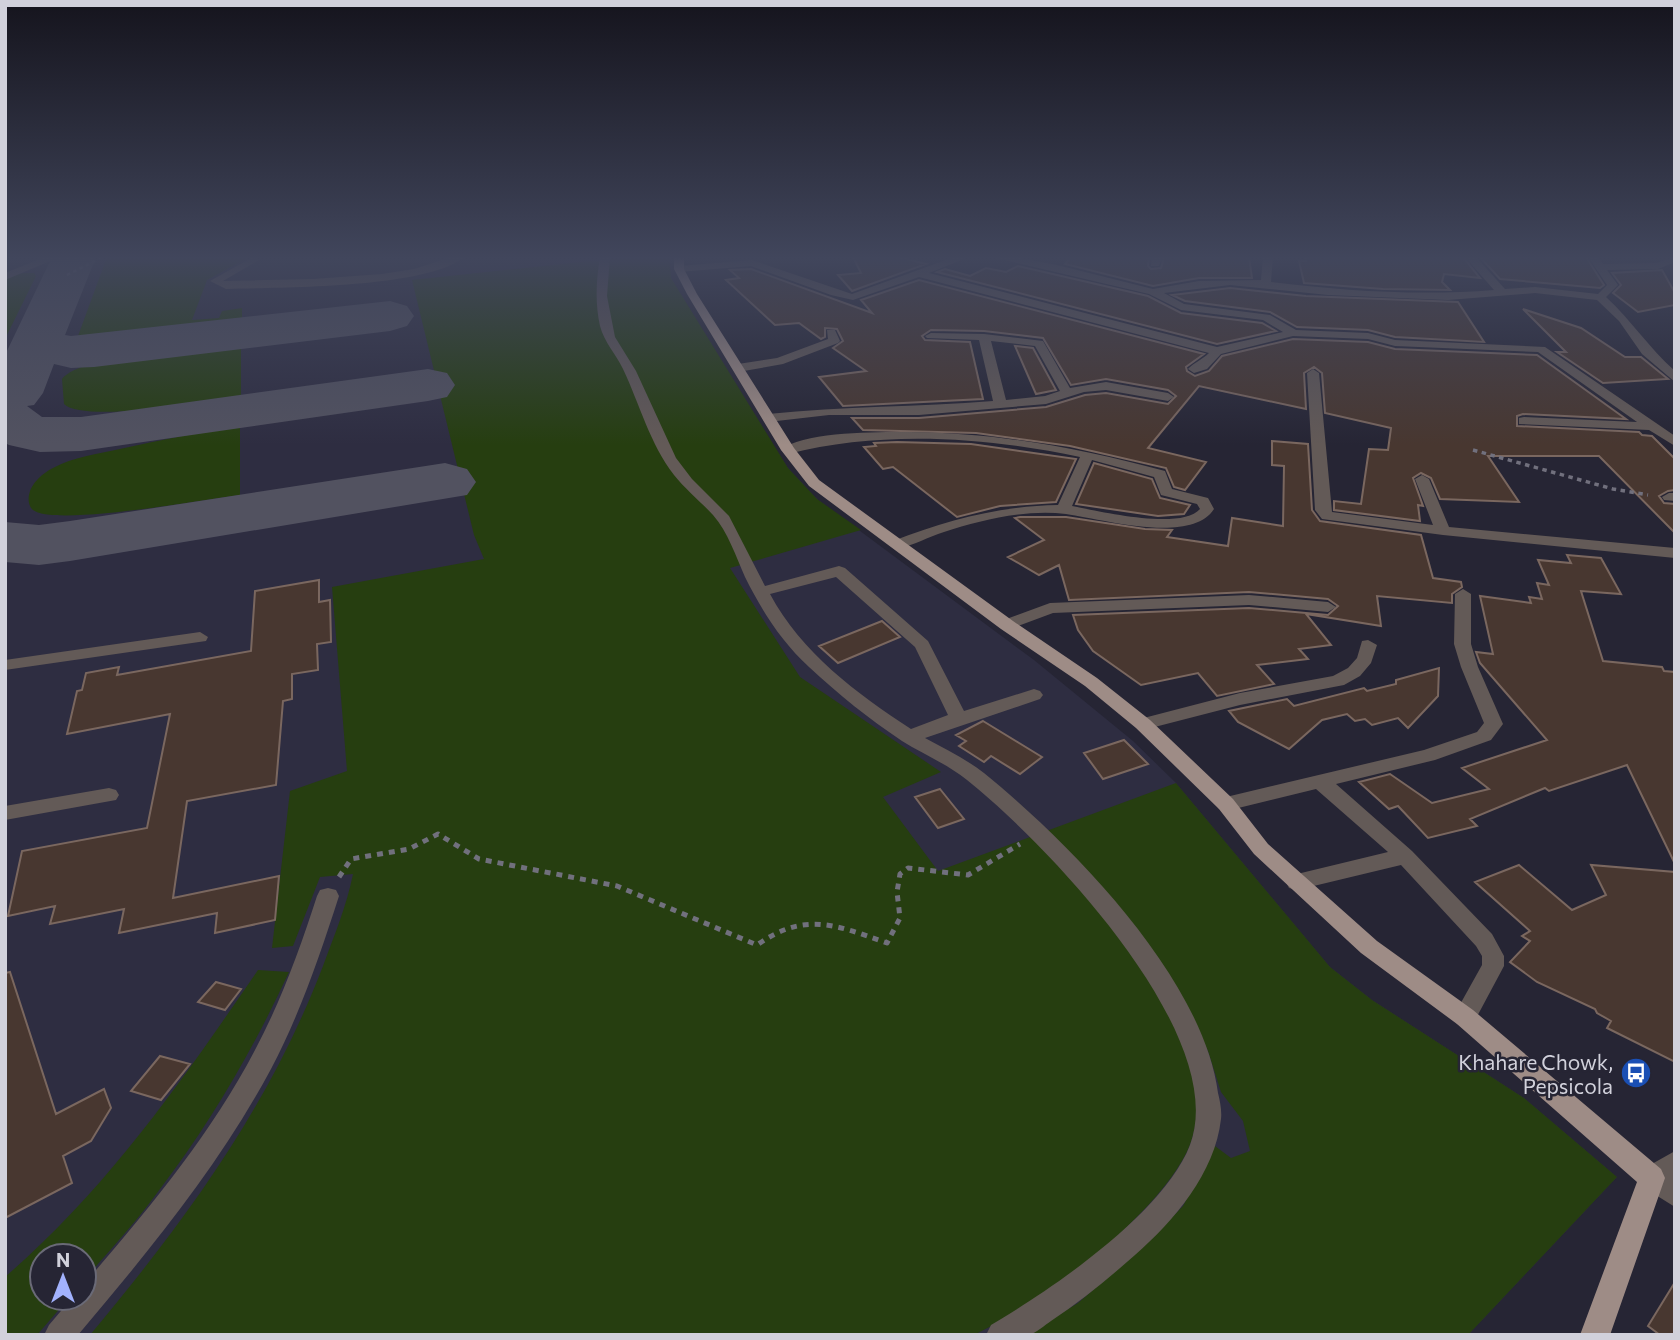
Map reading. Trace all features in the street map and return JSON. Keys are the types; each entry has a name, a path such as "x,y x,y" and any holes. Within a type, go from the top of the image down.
{"main road":[{"path":"711,320 788,450 814,483 1007,625 1091,682 1143,724 1226,804 1261,849 1370,947 1465,1017 1667,1179 1597,1334"}],"street":[{"path":"606,320 608,334 623,357 666,454 680,474 728,524 762,592 783,629 797,646 850,693 909,737 972,774 1038,833 1110,910 1187,1025 1205,1087 1209,1118 1202,1148 1179,1186 1147,1228 1076,1287 1001,1335"},
{"path":"1096,320 1217,351 1293,333 1368,336 1395,342 1541,349 1675,442"},
{"path":"1270,320 1293,333"},
{"path":"1623,320 1646,352 1675,378"},
{"path":"738,368 779,361 834,341 831,332"},
{"path":"931,336 984,337 1039,343 1067,393"},
{"path":"984,337 1000,402"},
{"path":"1194,369 1203,366 1217,351"},
{"path":"1313,373 1322,510 1327,516 1339,520 1675,554"},
{"path":"768,418 829,411 919,411 1046,400 1083,388 1106,386 1168,397"},
{"path":"1524,421 1649,426"},
{"path":"788,450 843,435 939,436 1037,443 1160,474 1166,492 1203,501 1208,509 1199,519 1184,522 1120,519 1063,509 1001,511 948,524 898,544"},
{"path":"1063,509 1088,455"},
{"path":"1422,479 1443,531"},
{"path":"762,592 839,571 922,645 959,718"},
{"path":"1226,804 1428,755 1484,736 1494,724 1469,668 1461,629 1465,606 1463,594"},
{"path":"1007,625 1050,608 1249,600 1328,607"},
{"path":"5,665 200,637"},
{"path":"1143,724 1240,699 1338,681 1354,672 1365,659 1368,645"},
{"path":"909,737 1034,695"},
{"path":"1320,781 1405,856 1484,940 1493,956 1493,966 1465,1017"},
{"path":"5,813 108,795"},
{"path":"1297,882 1405,856"},
{"path":"59,1335 162,1215 246,1091 284,1017 307,960 328,896"}],"path":[{"path":"1473,450 1614,489 1672,497"},
{"path":"328,896 351,859 409,849 438,834 479,859 617,886 757,945 776,929 808,922 838,926 887,943 900,918 900,873 908,868 968,875 1038,833"}],"shaded area":[{"path":"5,320 696,320 788,468 817,499 1034,660 1133,741 1176,783 1330,967 1372,1000 1524,1098 1617,1177 1468,1335 5,1335"}],"green space":[{"path":"5,320 15,320 5,339"},
{"path":"84,320 242,320 242,329 120,340 78,336"},
{"path":"422,320 697,320 788,468 817,499 861,530 730,568 800,677 941,772 883,797 938,871 1176,783 1330,967 1372,1000 1524,1098 1617,1177 1468,1335 1026,1335 1078,1303 1145,1245 1183,1206 1215,1146 1231,1158 1250,1151 1243,1121 1221,1092 1208,1051 1186,1004 1101,911 1150,981 1181,1036 1195,1085 1197,1106 1193,1135 1185,1156 1170,1179 1105,1248 1039,1299 974,1335 90,1335 192,1205 251,1114 301,1018 344,909 353,874 320,877 293,946 272,948 290,791 347,771 332,587 484,559 474,535"},
{"path":"241,340 241,397 148,410 95,412 64,404 62,379 93,363 146,352"},
{"path":"240,426 240,495 99,514 47,514 33,510 30,505 30,491 38,479 49,470 69,461 165,439"},
{"path":"258,970 289,972 261,1029 197,1138 142,1212 98,1264 98,1242 43,1242 142,1132"},
{"path":"28,1256 28,1312 57,1312 37,1335 5,1335 5,1277"}],"building":[{"path":"769,320 1071,320 1204,354 1186,367 1187,371 1195,376 1209,371 1222,356 1293,339 1368,342 1395,349 1537,355 1626,419 1523,414 1517,416 1517,426 1639,432 1652,436 1675,459 1675,490 1659,496 1664,503 1675,504 1675,533 1599,456 1488,456 1519,502 1440,499 1431,478 1421,473 1413,478 1423,506 1418,505 1420,521 1334,510 1334,501 1361,504 1369,449 1388,450 1391,428 1325,413 1322,373 1314,367 1304,373 1306,409 1199,386 1148,448 1206,462 1185,490 1174,487 1166,468 1070,446 976,433 863,430 852,418 919,418 1046,407 1085,395 1106,393 1168,404 1176,396 1168,390 1106,379 1071,385 1043,338 984,331 931,330 922,336 925,340 970,342 983,399 843,406 819,377 866,371 833,348 843,341 837,329 825,328 825,337 821,339 799,323 775,325"},
{"path":"1122,320 1234,320 1262,323 1276,331 1217,344"},
{"path":"1284,320 1469,320 1484,342 1395,337 1368,330 1297,327"},
{"path":"1534,320 1555,320 1581,328 1625,357 1641,357 1668,379 1603,383 1557,352 1566,352"},
{"path":"1015,346 1033,348 1056,390 1036,394"},
{"path":"1272,441 1308,444 1312,510 1320,521 1421,535 1433,578 1461,582 1462,587 1452,594 1452,603 1377,596 1381,626 1306,614 1331,645 1299,649 1308,659 1257,665 1274,684 1217,696 1198,673 1141,685 1093,651 1078,630 1073,615 1249,608 1328,615 1338,606 1328,599 1249,592 1069,600 1059,565 1039,575 1008,557 1044,540 1015,518 1020,517 1066,517 1145,529 1172,530 1167,537 1228,546 1232,518 1283,526 1284,466 1272,465"},
{"path":"874,443 971,444 1076,459 1056,502 1000,506 957,517 893,467 883,469 864,447 876,446"},
{"path":"1094,463 1152,479 1160,498 1190,505 1184,514 1158,516 1076,504"},
{"path":"1567,555 1601,558 1621,594 1581,591 1603,661 1662,667 1664,671 1675,672 1675,864 1627,765 1549,791 1545,788 1470,819 1477,826 1428,838 1398,806 1389,809 1359,782 1390,774 1432,803 1489,789 1462,768 1547,740 1480,663 1476,652 1493,654 1480,596 1531,603 1529,597 1542,599 1537,583 1549,585 1538,560 1571,563"},
{"path":"319,580 319,602 330,600 331,642 317,644 318,670 292,674 292,699 283,701 276,785 187,801 173,898 279,876 275,920 215,933 217,913 119,933 124,909 50,924 55,906 8,916 22,851 147,828 170,714 67,734 77,691 82,690 86,673 119,667 117,675 251,651 255,591"},
{"path":"882,621 900,637 838,663 819,646"},
{"path":"1439,668 1438,696 1408,728 1398,718 1372,725 1365,719 1355,721 1347,714 1322,720 1289,749 1238,722 1229,711 1287,699 1294,706 1364,688 1367,691 1396,684 1396,680"},
{"path":"983,721 1042,757 1020,774 991,756 984,762 959,746 966,741 956,735"},
{"path":"1124,740 1148,764 1103,779 1084,753"},
{"path":"940,789 964,819 938,828 915,797"},
{"path":"1519,865 1572,910 1606,895 1591,865 1675,872 1675,1062 1607,1028 1611,1021 1595,1009 1537,982 1510,962 1530,941 1522,936 1530,931 1475,882"},
{"path":"10,972 56,1114 104,1089 111,1108 91,1141 63,1156 72,1183 5,1218 5,973"},
{"path":"216,982 241,989 225,1010 198,1002"},
{"path":"160,1056 190,1064 161,1100 131,1091"},
{"path":"1675,1282 1675,1335 1660,1335 1648,1326"}],"taxiway":[{"path":"15,393 47,320"},
{"path":"37,345 71,352 94,351 360,320"},
{"path":"5,416 20,429 29,432 71,435 428,385"},
{"path":"5,542 39,545 70,541 445,482"}],"place":[{"name":"Khahare Chowk, Pepsicola","path":"1636,1073"}]}
